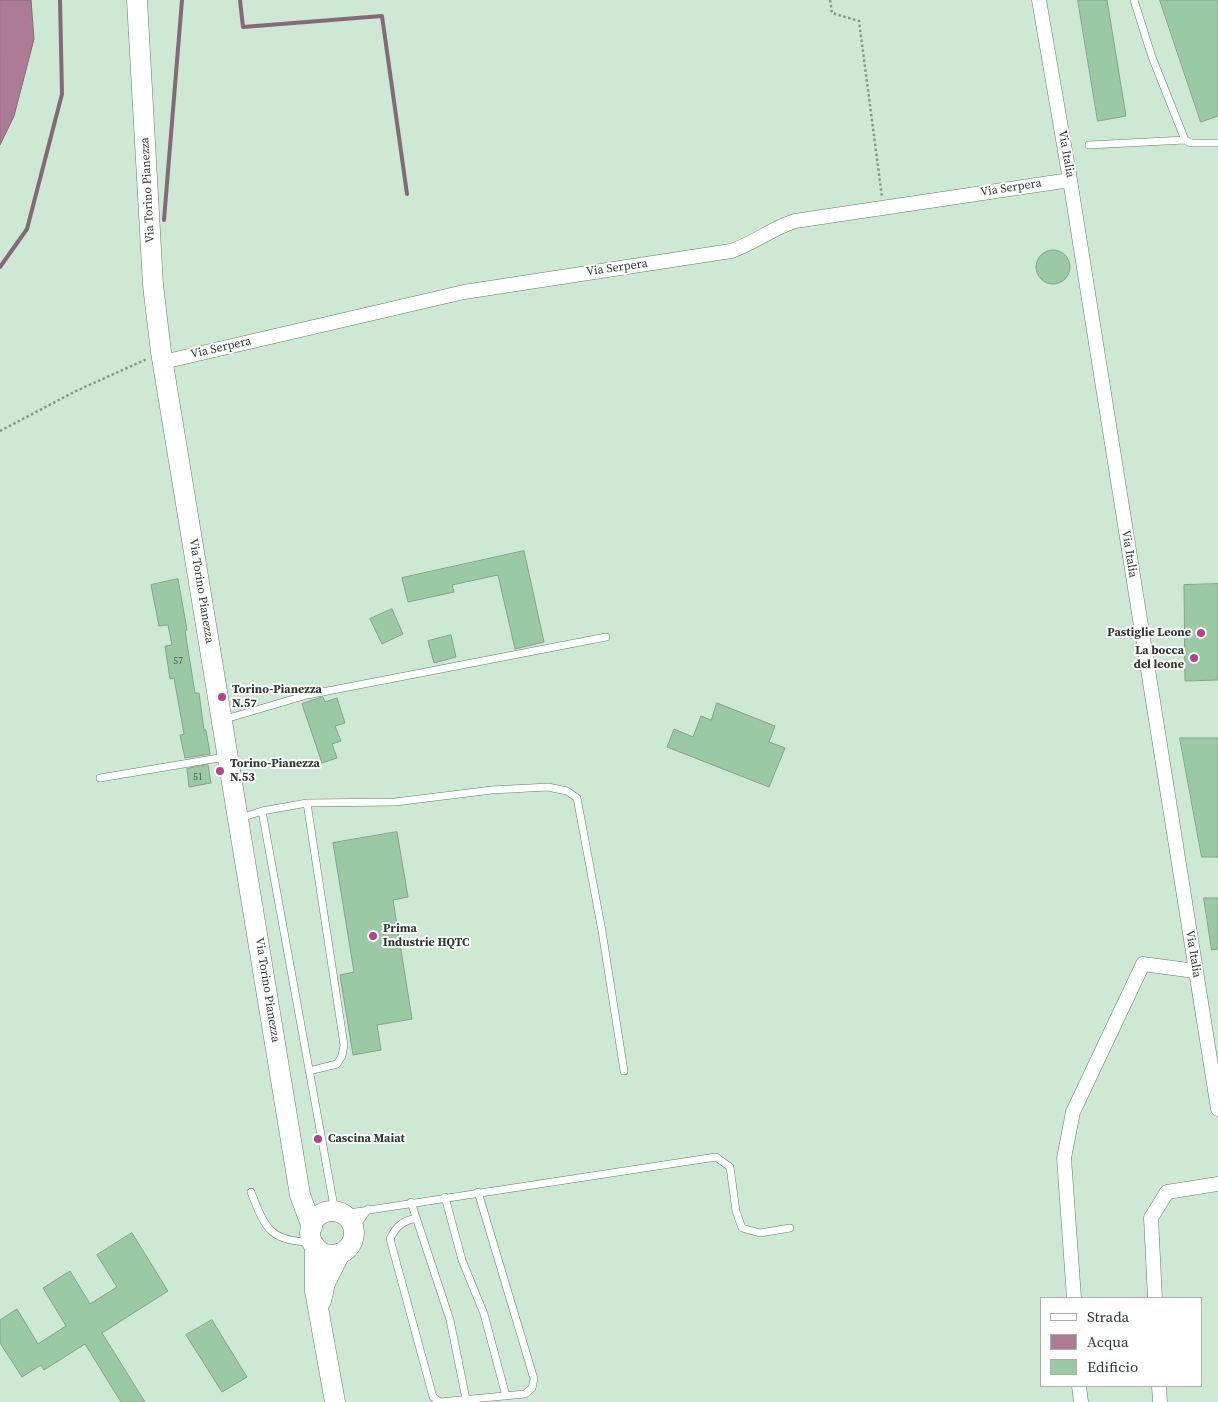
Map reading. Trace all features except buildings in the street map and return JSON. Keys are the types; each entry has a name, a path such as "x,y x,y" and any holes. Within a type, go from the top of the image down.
{"main road":[{"name":"Via Torino Pianezza","path":"137,0 153,285 162,357 300,1195 312,1237 315,1291 320,1308 335,1402"},
{"path":"298,1178 322,1204 341,1216 352,1244 340,1254 326,1254 312,1237 320,1216 341,1216"},
{"name":"Via Torino Pianezza","path":"320,1308 325,1283 340,1254"}],"street":[{"name":"Via Italia","path":"1039,0 1070,180 1218,1109"},
{"name":"Via Serpera","path":"162,357 464,292 731,251 781,225 795,221 1070,180"},
{"path":"1074,1297 1064,1158 1073,1112 1143,964 1195,971"},
{"path":"1155,1297 1151,1218 1167,1192 1218,1184"},
{"path":"1079,1387 1080,1402"},
{"path":"1159,1387 1160,1402"}],"lane":[{"path":"1134,0 1152,57 1185,140"},
{"path":"1089,145 1185,140 1190,143 1218,143"},
{"path":"222,720 307,695 606,637"},
{"path":"100,778 228,757"},
{"path":"238,819 262,811 308,803 395,802 492,790 548,786 567,791 577,798 602,931 624,1071"},
{"path":"308,803 344,1045 342,1056 337,1064 309,1071"},
{"path":"262,811 309,1071 341,1216"},
{"path":"341,1216 368,1208 716,1157 730,1167 736,1211 742,1228 760,1232 790,1228"},
{"path":"251,1192 264,1224 273,1234 292,1241 312,1237"},
{"path":"416,1218 404,1220 394,1229 390,1239 433,1396 440,1402 525,1394 532,1388 534,1379 478,1192"},
{"path":"444,1197 462,1260 484,1314 506,1396"},
{"path":"411,1202 450,1320 466,1399"},
{"path":"341,1216 368,1208"}],"path":[{"path":"830,0 832,13 859,20 883,208"},
{"path":"0,431 76,391 162,357"}],"water":[{"path":"0,0 31,0 34,39 14,116 0,145"}],"waterway":[{"path":"0,267 27,229 62,94 60,0"},
{"path":"164,220 182,0"},
{"path":"240,0 243,27 382,16 407,194"}],"place":[{"name":"Pastiglie Leone","path":"1201,633"},
{"name":"La bocca del leone","path":"1194,658"},
{"name":"Torino-Pianezza N.57","path":"222,697"},
{"name":"Torino-Pianezza N.53","path":"220,771"},
{"name":"Prima Industrie HQTC","path":"373,936"},
{"name":"Cascina Maiat","path":"318,1139"}]}
